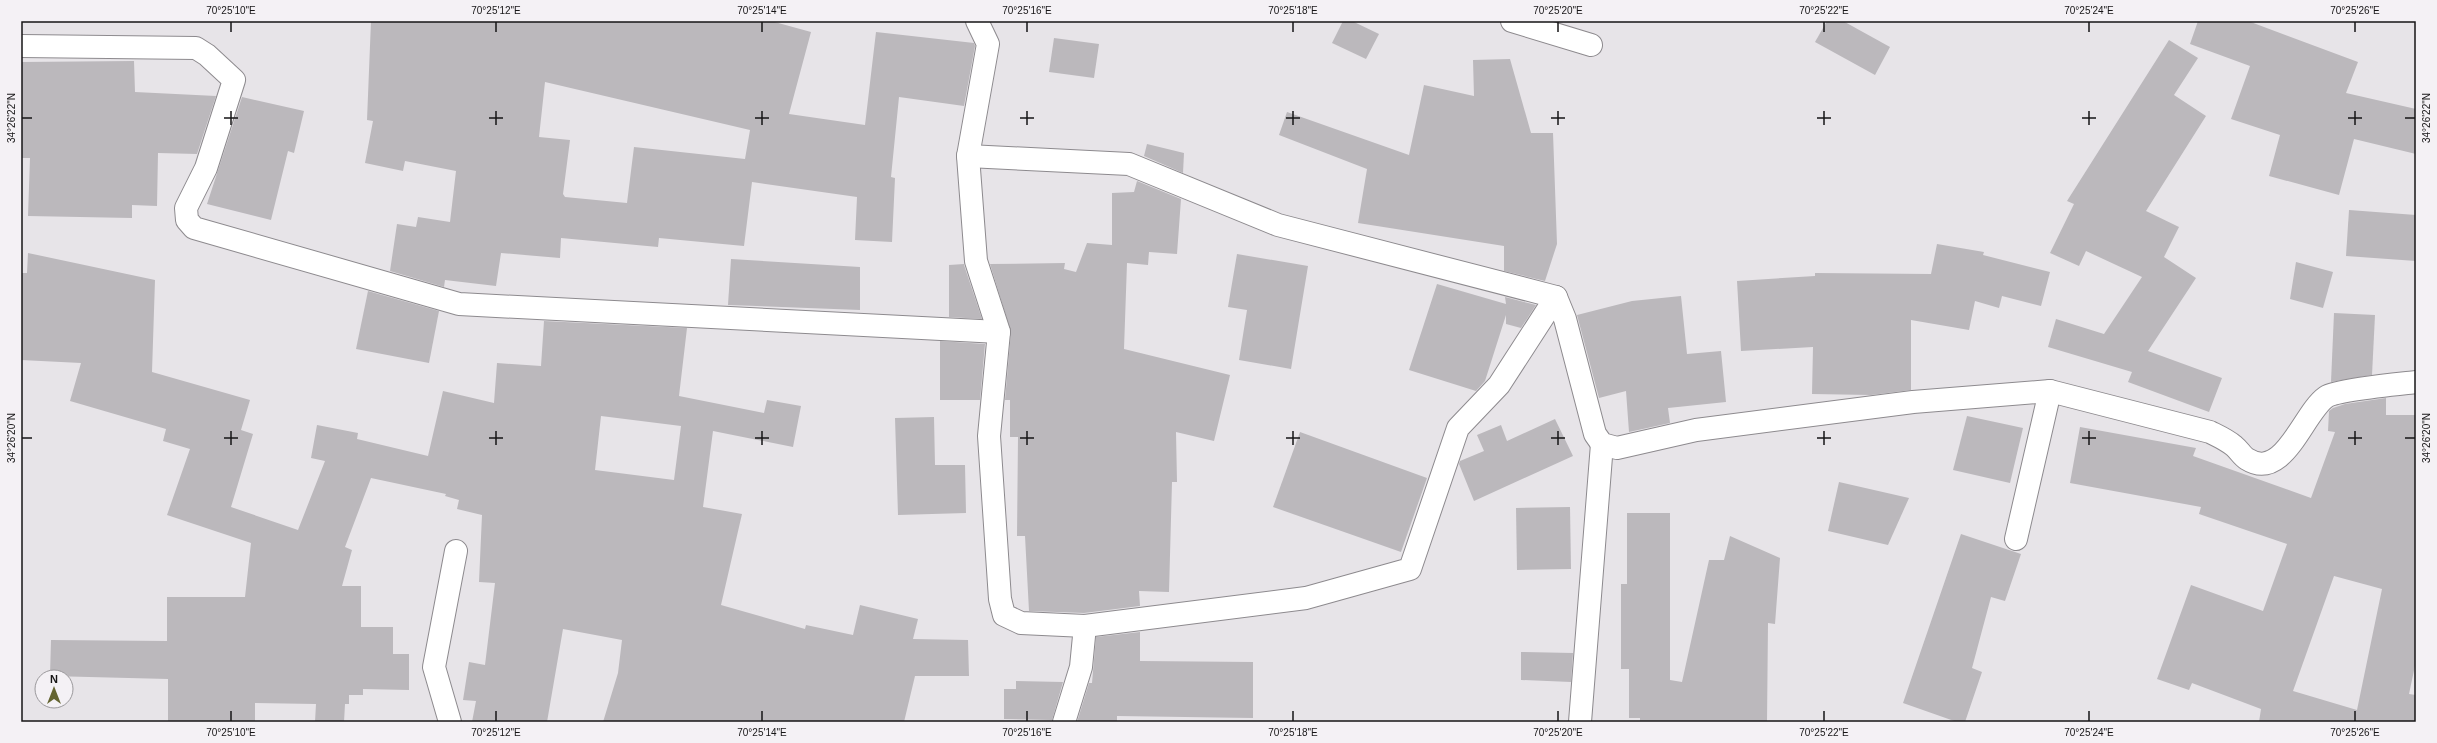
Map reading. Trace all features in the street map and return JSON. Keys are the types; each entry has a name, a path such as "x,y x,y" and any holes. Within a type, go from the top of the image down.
{"street":[{"path":"977,21 988,44 968,156 976,261 999,332 989,436 1000,599 1004,615 1021,623 1085,626 1306,598 1410,569 1458,428 1498,385 1556,298"},
{"path":"1512,21 1591,45"},
{"path":"21,46 196,48 207,55 234,80 206,168 186,208 187,220 194,228 459,304 999,332"},
{"path":"968,156 1129,164 1278,225 1556,298"},
{"path":"1556,298 1565,319 1595,434 1602,444 1580,722"},
{"path":"1602,444 1617,448 1696,430 1913,402 2050,392 2210,432 2234,446 2247,459 2259,463 2274,461 2286,450 2315,405 2327,396 2416,382"},
{"path":"2016,539 2050,392"},
{"path":"450,722 434,667 456,551"},
{"path":"1064,722 1081,667 1085,626"}],"building":[{"path":"371,21 771,21 811,32 789,114 865,125 876,32 974,43 975,46 964,106 899,97 891,177 895,178 892,242 855,240 857,197 752,182 744,246 659,238 658,247 561,238 560,258 501,253 496,286 445,280 444,287 390,271 397,224 416,227 418,217 450,222 456,171 405,161 403,171 365,163 373,121 367,120","holes":["545,82 750,130 745,159 634,147 627,203 565,197 563,194 570,140 539,137"]},
{"path":"1343,21 1352,21 1379,34 1366,59 1332,43"},
{"path":"1827,21 1843,21 1890,47 1875,75 1815,42"},
{"path":"2198,21 2248,21 2358,62 2346,93 2416,109 2416,154 2354,139 2339,195 2269,176 2280,135 2231,119 2250,66 2190,44"},
{"path":"1054,38 1099,44 1094,78 1049,72"},
{"path":"2169,40 2198,58 2174,95 2206,116 2146,211 2179,227 2164,257 2196,278 2148,351 2222,378 2209,412 2128,382 2132,372 2048,347 2056,319 2104,334 2142,277 2086,251 2079,266 2050,253 2074,204 2067,201"},
{"path":"1510,59 1531,133 1553,133 1557,244 1545,281 1504,271 1504,246 1358,223 1367,169 1279,135 1287,112 1409,155 1424,85 1474,96 1473,60"},
{"path":"134,61 135,92 216,96 197,154 158,153 157,206 132,205 132,218 28,216 30,158 21,158 21,62"},
{"path":"242,97 304,111 294,153 288,151 271,220 207,204"},
{"path":"1147,144 1184,153 1183,173 1144,156"},
{"path":"1137,181 1181,199 1177,254 1149,252 1148,265 1127,263 1124,349 1230,375 1214,441 1176,432 1177,482 1172,482 1169,592 1139,591 1140,606 1084,613 1029,611 1025,536 1017,536 1018,437 1010,437 1010,400 1005,400 1011,332 990,264 1065,263 1064,269 1076,272 1087,243 1112,245 1112,193 1134,192"},
{"path":"2349,210 2416,215 2416,261 2346,256"},
{"path":"1937,244 1984,252 1983,255 2050,272 2041,306 2002,296 1999,308 1975,301 1969,330 1911,320 1911,390 1871,395 1812,394 1813,347 1741,351 1737,281 1815,276 1815,273 1931,274"},
{"path":"28,253 155,280 152,372 250,400 241,430 253,434 231,507 298,530 325,461 311,458 317,425 358,433 357,439 428,456 443,391 494,403 497,363 541,366 544,321 687,328 679,396 764,413 767,400 801,406 793,447 713,431 703,507 742,514 721,605 805,629 806,625 853,635 860,605 918,619 913,639 968,640 969,676 915,676 904,722 603,722 618,673 622,640 563,629 547,722 472,722 476,701 463,700 469,662 485,665 495,583 479,582 482,515 457,509 459,500 445,496 446,494 371,478 345,547 352,550 342,586 361,586 361,627 393,627 393,654 409,654 409,690 363,689 363,695 349,695 349,704 345,704 344,722 315,722 316,704 255,703 255,722 168,722 168,679 74,677 74,669 50,669 51,640 167,641 167,597 245,597 251,543 167,515 190,449 163,441 166,429 70,401 81,363 21,360 21,273 27,273","holes":["601,416 681,426 674,480 595,470"]},
{"path":"1237,254 1308,266 1291,369 1239,360 1247,310 1228,307"},
{"path":"731,259 860,267 860,310 728,305"},
{"path":"2296,262 2333,272 2323,308 2290,299"},
{"path":"964,264 982,319 949,317 949,265"},
{"path":"1437,284 1506,304 1505,297 1536,305 1521,328 1506,324 1506,315 1485,381 1476,391 1409,370"},
{"path":"368,291 439,311 429,363 356,349"},
{"path":"1681,296 1687,354 1721,351 1726,402 1668,408 1670,423 1629,432 1626,391 1599,398 1577,315 1632,301"},
{"path":"2334,313 2375,315 2372,375 2331,382"},
{"path":"940,341 985,344 980,400 940,400"},
{"path":"2386,398 2386,415 2416,415 2416,661 2409,694 2416,695 2416,722 2259,722 2261,709 2192,683 2189,690 2157,679 2191,585 2263,611 2287,544 2199,514 2201,507 2070,483 2080,427 2196,448 2193,456 2311,498 2335,432 2328,431 2329,411 2345,404","holes":["2334,576 2382,589 2357,710 2293,691"]},
{"path":"1967,416 2023,428 2010,483 1953,470"},
{"path":"934,417 935,465 965,465 966,513 898,515 895,418"},
{"path":"1555,419 1573,456 1474,501 1459,464 1460,461 1484,451 1477,435 1501,425 1507,441"},
{"path":"1300,432 1427,478 1401,552 1273,507"},
{"path":"1839,482 1909,498 1888,545 1828,531"},
{"path":"1570,507 1571,569 1517,570 1516,508"},
{"path":"1627,513 1670,513 1670,680 1682,682 1709,560 1724,560 1730,536 1780,558 1775,624 1768,623 1767,722 1640,722 1640,718 1629,718 1629,669 1621,669 1621,584 1627,584"},
{"path":"1961,534 2021,554 2005,601 1991,597 1972,668 1982,672 1965,722 1957,722 1903,703"},
{"path":"1140,632 1140,661 1253,662 1253,718 1117,716 1117,722 1077,722 1089,683 1092,683 1096,637"},
{"path":"1521,652 1573,653 1571,682 1521,680"},
{"path":"1016,681 1063,682 1052,720 1004,719 1004,689 1016,689"}]}
